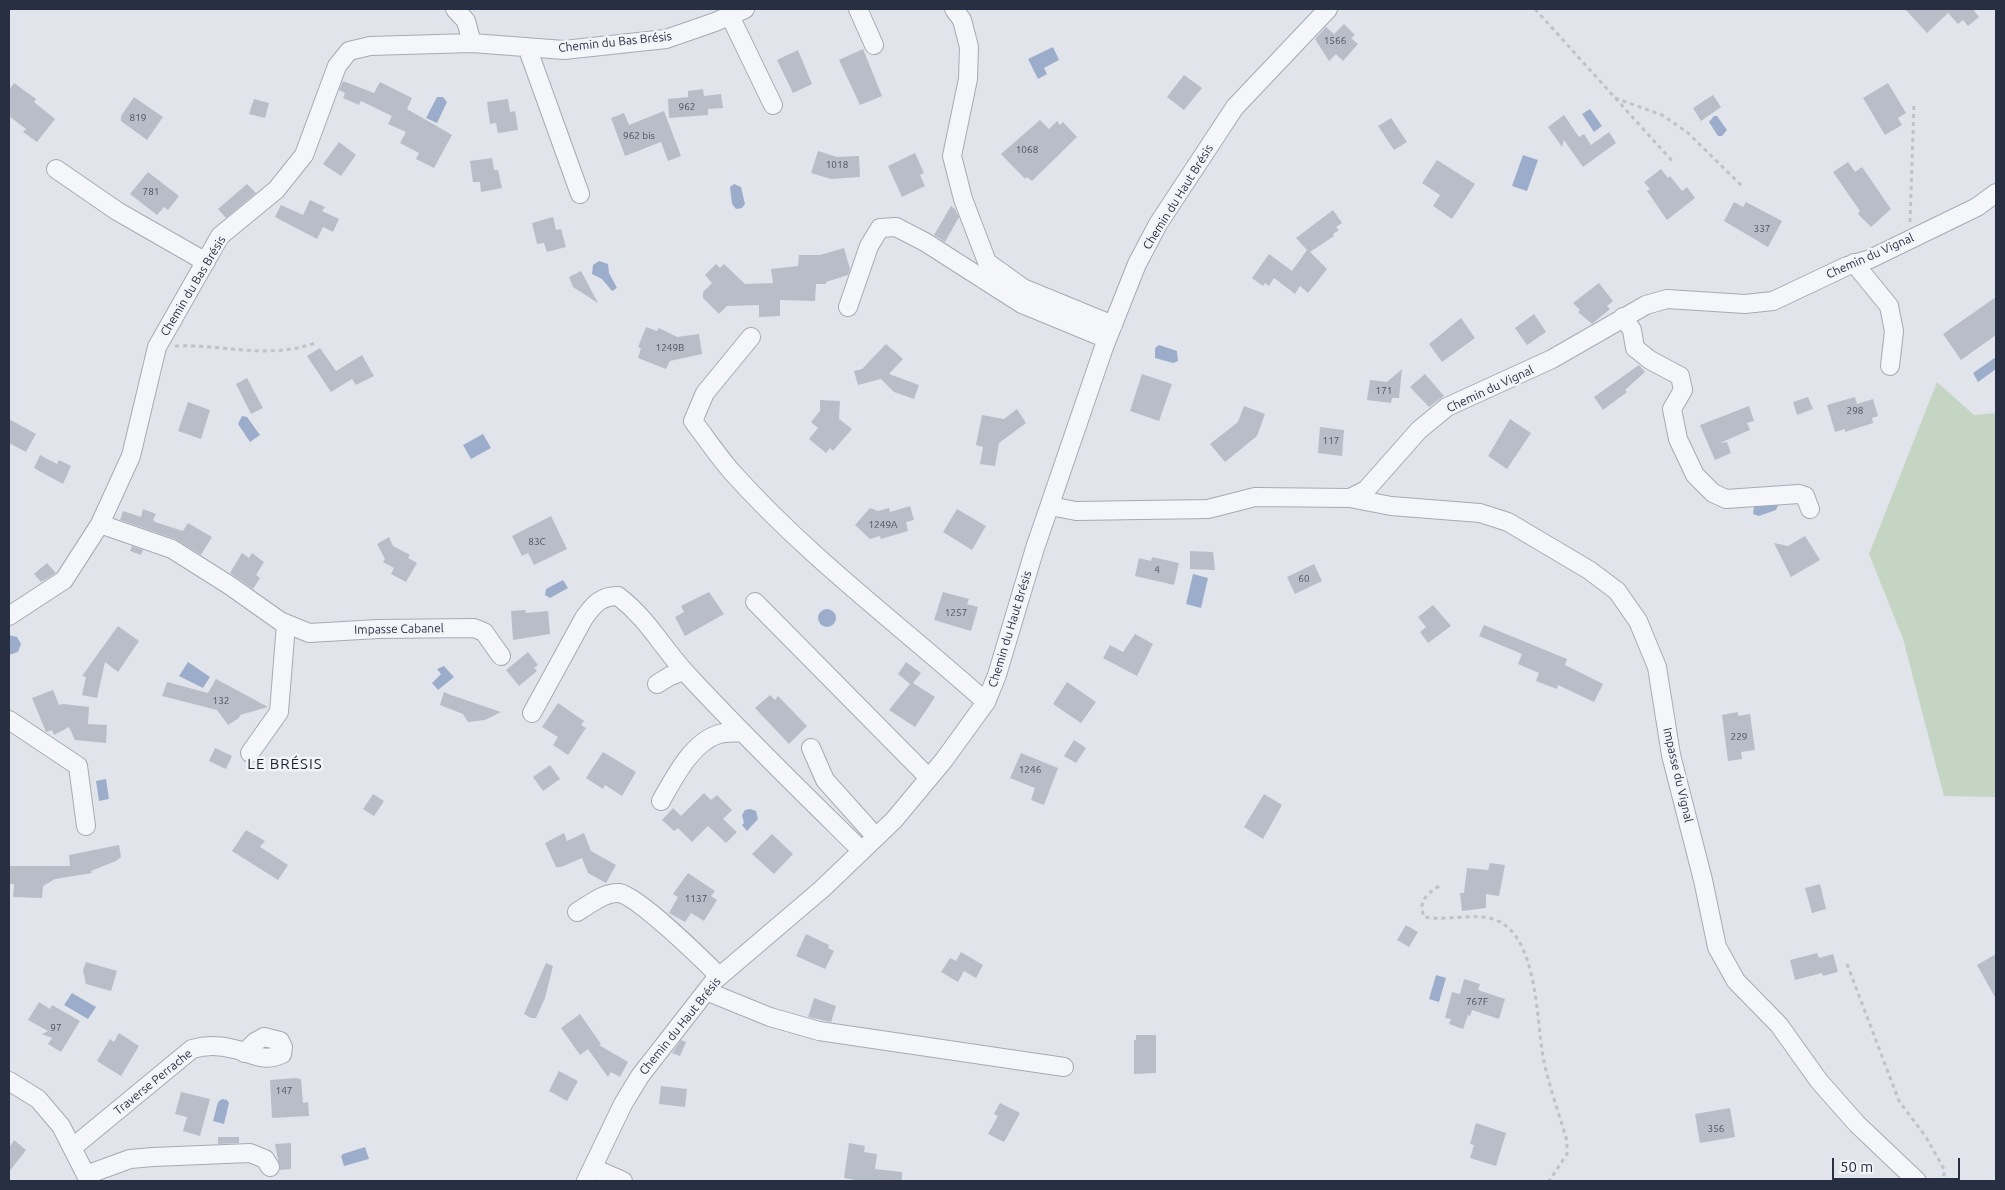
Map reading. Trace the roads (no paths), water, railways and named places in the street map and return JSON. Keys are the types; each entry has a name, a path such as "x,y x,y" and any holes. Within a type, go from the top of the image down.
{"street":[{"path":"455,9 466,21 472,43"},
{"path":"858,9 874,45"},
{"path":"954,9 962,20 969,47 968,79 952,156 963,199 987,262 1023,288 1110,332"},
{"name":"Chemin du Haut Brésis","path":"589,1175 623,1104 640,1076 706,991 719,976 822,889 894,820 929,778 986,702 997,675 1035,548 1110,332 1137,264 1158,224 1235,107 1328,9"},
{"path":"738,12 773,105"},
{"name":"Chemin du Bas Brésis","path":"9,616 64,580 100,524 131,456 157,347 220,236 276,190 304,155 337,66 349,51 370,46 472,43 564,50 666,39 738,12"},
{"path":"527,47 580,194"},
{"path":"56,169 117,211 206,262"},
{"name":"Chemin du Vignal","path":"1350,498 1366,490 1418,430 1447,407 1552,359 1646,305 1667,299 1745,304 1773,300 1854,263 1870,259 1977,207 1996,193"},
{"path":"848,308 868,246 880,228 896,227 925,242 1022,304 1110,332"},
{"path":"1854,263 1889,306 1894,332 1890,366"},
{"path":"1623,317 1632,330 1636,348 1650,360 1680,376 1683,390 1672,409 1672,416 1678,439 1695,475 1713,493 1726,498 1799,494 1805,496 1810,509"},
{"path":"751,337 705,393 693,421 732,472 804,543 874,608 940,661 986,702"},
{"path":"1050,506 1076,511 1208,509 1255,497 1350,498"},
{"name":"Impasse du Vignal","path":"1350,498 1390,506 1480,513 1508,522 1589,570 1617,590 1638,620 1657,667 1672,755 1703,880 1717,947 1736,981 1779,1025 1819,1081 1857,1124 1917,1181"},
{"name":"Impasse Cabanel","path":"100,524 172,549 286,624 308,633 378,629 474,628 484,632 501,656"},
{"path":"532,713 584,618 601,599 618,596 648,623 684,671 742,732 862,851"},
{"path":"755,602 929,778"},
{"path":"250,753 279,712 286,624"},
{"path":"657,684 670,676 684,671"},
{"path":"9,720 78,766 86,826"},
{"path":"661,800 672,781 698,746 718,734 742,732"},
{"path":"811,748 825,780 876,837"},
{"path":"577,912 610,894 620,893 644,908 719,976"},
{"path":"706,991 770,1017 819,1031 1064,1067"},
{"name":"Traverse Perrache","path":"72,1148 192,1049 208,1045 234,1049 244,1053"},
{"path":"9,1081 38,1099 61,1126 87,1178 130,1159 153,1157 250,1154 265,1159 270,1167"},
{"path":"589,1175 623,1181"}],"water":[{"path":"1053,47 1059,60 1044,68 1047,74 1038,79 1028,59"},
{"path":"437,97 443,97 447,102 437,123 426,118"},
{"path":"1590,109 1602,126 1594,132 1582,114"},
{"path":"1714,116 1717,116 1727,130 1722,136 1718,136 1709,122"},
{"path":"1523,155 1538,160 1527,191 1512,186"},
{"path":"734,184 741,187 745,204 742,208 736,209 732,204 730,187"},
{"path":"599,261 608,264 609,273 617,288 612,291 602,279 592,274 593,265"},
{"path":"1159,345 1177,351 1178,361 1173,363 1155,358 1155,348"},
{"path":"1996,357 1996,369 1978,382 1973,373"},
{"path":"242,416 247,417 260,435 250,442 238,424"},
{"path":"483,434 491,448 471,459 463,445"},
{"path":"1775,503 1778,506 1776,510 1759,516 1753,514 1754,507"},
{"path":"1193,574 1208,578 1201,608 1186,604"},
{"path":"563,580 568,588 550,598 545,595 546,589"},
{"path":"823,609 831,609 836,614 834,625 823,627 818,622 818,614"},
{"path":"9,635 17,637 21,644 18,652 9,655"},
{"path":"188,662 210,677 203,688 179,676"},
{"path":"444,666 454,677 438,690 432,683 441,674 437,669"},
{"path":"106,779 109,799 99,801 96,781"},
{"path":"745,810 756,811 758,819 747,831 742,825 744,823 742,815"},
{"path":"1436,975 1446,978 1439,1002 1429,999"},
{"path":"72,993 96,1007 88,1019 64,1005"},
{"path":"222,1099 227,1100 229,1103 224,1124 213,1121 218,1102"},
{"path":"365,1147 369,1159 344,1166 341,1156 343,1154"}],"district":[{"name":"LE BRÉSIS","path":"285,764"}]}
